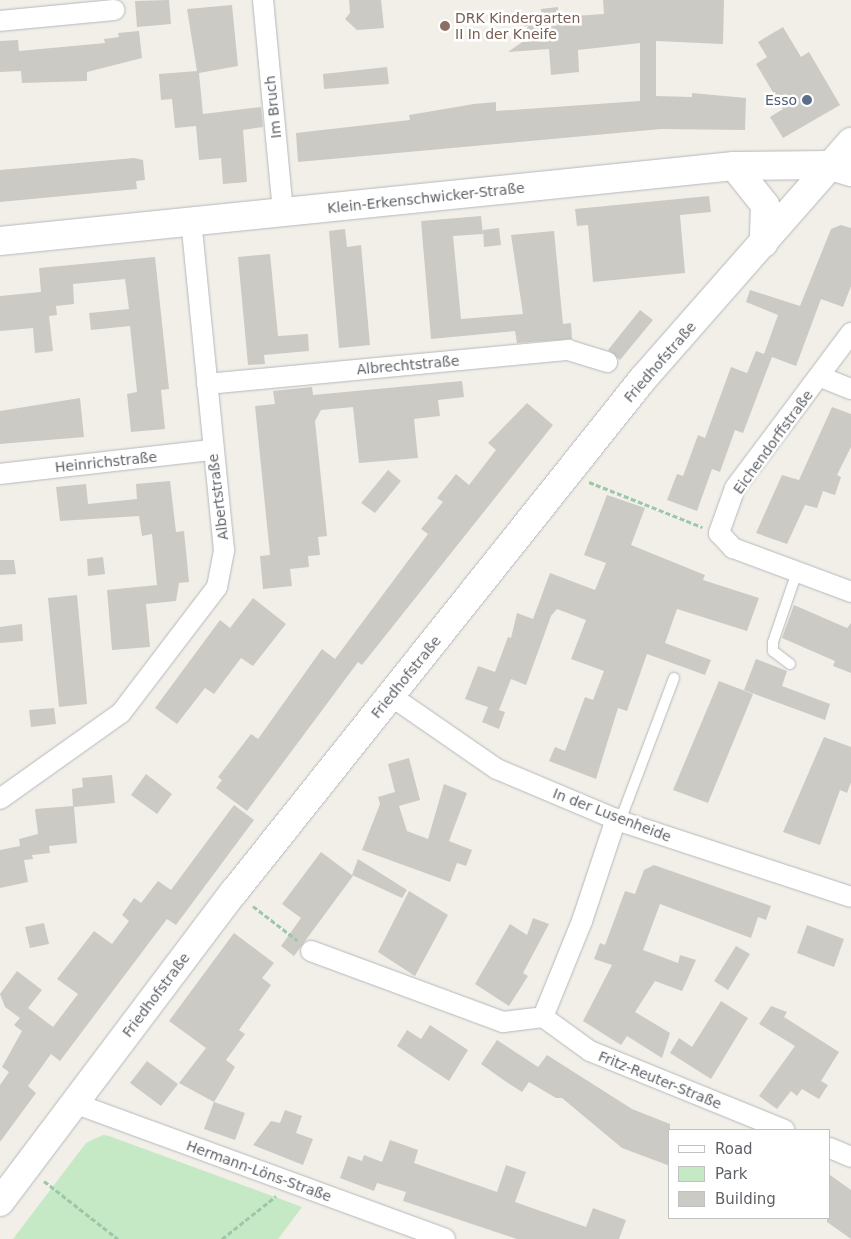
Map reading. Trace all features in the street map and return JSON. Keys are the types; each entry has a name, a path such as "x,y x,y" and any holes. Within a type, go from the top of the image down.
{"main road":[{"name":"Friedhofstraße","path":"0,1202 234,892 642,380 764,244 839,169 851,142"},
{"name":"Klein-Erkenschwicker-Straße","path":"0,241 734,166 839,169"},
{"path":"734,166 765,205 764,244"}],"street":[{"name":"Im Bruch","path":"263,0 284,213"},
{"path":"0,21 114,10"},
{"name":"Albertstraße","path":"0,800 121,713 217,587 224,550 212,450 191,221"},
{"name":"Eichendorffstraße","path":"718,533 736,488 821,377 851,333"},
{"name":"Albrechtstraße","path":"206,384 568,350 607,362"},
{"path":"821,377 851,389"},
{"name":"Heinrichstraße","path":"0,474 212,450"},
{"path":"718,533 733,548 851,592"},
{"name":"In der Lusenheide","path":"391,696 497,769 618,820 849,891"},
{"path":"311,951 503,1022 543,1017 582,921 618,820"},
{"name":"Fritz-Reuter-Straße","path":"543,1017 590,1051 783,1129"},
{"name":"Hermann-Löns-Straße","path":"74,1103 445,1239"},
{"path":"831,1148 851,1157"}],"lane":[{"path":"790,664 772,651 772,642 798,572"},
{"path":"618,820 674,678"}],"path":[{"path":"572,470 595,487 718,533"},
{"path":"234,892 311,951"},
{"path":"26,1168 118,1239"},
{"path":"222,1239 274,1199 286,1181"}],"green space":[{"path":"103,1135 302,1207 278,1239 13,1239 86,1143"}],"building":[{"path":"169,0 171,24 137,27 135,1"},
{"path":"349,0 381,0 384,28 357,30 345,19 350,13"},
{"path":"603,0 724,0 723,44 656,41 656,96 692,97 692,93 746,98 745,130 661,129 298,162 296,133 410,120 409,115 474,104 496,102 496,111 640,101 640,43 578,50 579,72 551,75 549,49 508,52 525,40 523,19 542,17 541,9 558,7 559,17 604,14"},
{"path":"232,5 238,66 199,73 203,114 261,107 263,127 243,130 247,182 223,184 221,158 199,160 196,126 175,128 172,99 161,100 159,74 197,71 187,9"},
{"name":"Esso","path":"783,27 801,57 809,52 840,105 783,138 770,117 783,109 756,64 767,57 758,42"},
{"path":"139,31 142,58 87,72 87,81 22,83 21,71 0,72 0,41 18,40 19,51 105,43 104,39 119,37 118,33"},
{"path":"387,67 389,84 324,89 323,74"},
{"path":"134,158 143,160 145,180 136,181 137,189 0,202 0,170"},
{"path":"709,196 711,212 680,215 685,273 593,282 588,225 577,226 575,209"},
{"path":"481,216 483,234 453,236 461,319 523,314 511,235 554,231 563,324 571,323 572,339 517,343 515,331 431,339 421,221"},
{"path":"841,225 851,228 851,286 843,307 821,299 796,366 772,357 743,433 735,430 720,472 712,469 697,511 667,500 677,474 683,476 698,435 705,438 731,367 747,373 756,351 764,354 778,315 746,302 750,290 800,306 831,229"},
{"path":"499,228 501,245 484,247 483,230"},
{"path":"345,229 347,247 361,245 370,345 339,348 329,231"},
{"path":"270,254 278,336 308,334 309,351 264,355 265,364 248,365 238,257"},
{"path":"155,257 169,389 161,390 165,429 131,432 127,394 137,392 130,326 91,330 89,313 129,309 125,279 73,284 74,304 56,306 57,315 49,316 53,351 35,353 33,328 0,331 0,296 41,292 39,268"},
{"path":"640,310 653,320 620,360 608,350"},
{"path":"462,381 464,397 438,400 440,416 414,419 418,458 359,463 353,407 321,410 315,421 327,536 318,537 320,555 308,556 309,567 290,569 292,586 263,589 260,556 270,555 255,406 275,404 273,391 312,387 313,395"},
{"path":"80,398 84,437 0,444 0,411"},
{"path":"527,403 553,425 362,665 358,662 247,811 216,788 222,780 218,777 251,734 258,739 322,649 335,659 428,534 421,529 443,502 437,498 456,474 469,485 496,450 488,443"},
{"path":"832,407 851,414 851,447 837,475 841,477 835,495 823,491 817,508 805,505 787,544 756,533 782,475 799,480"},
{"path":"388,470 401,481 375,513 361,503"},
{"path":"170,481 176,532 184,531 189,582 179,583 176,601 146,604 150,647 112,650 107,590 157,585 152,534 142,536 139,516 60,521 56,487 86,484 88,504 137,499 136,484"},
{"path":"607,495 645,508 631,545 705,575 703,580 759,598 747,631 677,609 665,643 711,660 705,675 647,654 627,711 618,708 596,779 549,761 555,747 565,751 585,697 593,700 604,671 571,659 586,620 557,609 551,616 526,685 511,679 499,710 505,712 499,729 482,722 488,707 465,699 478,666 495,672 508,637 511,638 517,613 533,619 550,573 595,590 606,563 584,555"},
{"path":"103,557 105,574 88,576 87,559"},
{"path":"0,560 14,560 16,574 0,575"},
{"path":"77,595 87,704 59,707 48,598"},
{"path":"253,598 286,624 253,666 241,658 214,694 205,688 177,724 155,708 220,620 230,628"},
{"path":"794,605 847,628 851,623 851,673 833,666 835,661 782,638"},
{"path":"22,624 23,641 0,643 0,627"},
{"path":"756,659 787,671 782,686 830,704 825,720 744,690"},
{"path":"719,681 753,694 708,803 673,790"},
{"path":"54,708 56,724 31,727 29,710"},
{"path":"824,737 851,747 851,782 847,793 840,790 820,845 783,832"},
{"path":"409,758 420,800 399,806 407,831 428,839 444,784 467,793 449,841 472,850 466,866 457,863 450,882 362,850 380,804 378,797 395,792 388,764"},
{"path":"146,774 172,794 157,814 131,795"},
{"path":"112,775 115,803 74,807 77,843 49,846 50,853 32,855 33,859 24,860 28,882 0,888 0,850 20,846 19,839 38,834 35,809 73,806 72,789 83,787 82,778"},
{"path":"234,805 254,820 176,925 167,919 60,1061 51,1054 28,1086 36,1093 0,1142 0,1085 9,1072 2,1067 22,1031 14,1025 20,1018 5,1007 0,994 17,971 42,990 28,1008 53,1027 78,994 57,979 94,931 112,944 129,921 122,915 134,898 141,903 158,881 171,890"},
{"path":"321,852 353,876 294,956 281,946 301,918 282,904"},
{"path":"358,859 407,890 402,898 352,875"},
{"path":"654,865 771,906 766,920 758,917 751,938 660,904 643,950 678,963 680,955 696,960 682,991 655,981 635,1012 670,1033 662,1058 627,1036 621,1045 583,1021 612,965 594,959 600,943 605,945 625,891 635,894 644,870"},
{"path":"409,891 448,915 415,976 378,952"},
{"path":"533,918 549,924 523,973 528,976 509,1006 475,984 510,924 527,935"},
{"path":"44,923 49,944 30,948 25,927"},
{"path":"807,925 844,939 834,967 797,953"},
{"path":"234,933 274,963 262,978 271,985 239,1030 245,1034 226,1060 235,1067 214,1102 179,1083 206,1048 169,1021"},
{"path":"736,946 750,954 728,990 714,981"},
{"path":"721,1001 748,1018 711,1079 670,1053 679,1038 692,1047"},
{"path":"771,1006 787,1012 784,1017 839,1052 821,1081 828,1085 819,1099 802,1089 797,1096 791,1091 777,1109 759,1096 795,1046 759,1024"},
{"path":"430,1025 468,1050 449,1081 397,1046 407,1030 421,1039"},
{"path":"497,1040 538,1067 547,1055 632,1109 670,1124 670,1129 668,1129 668,1165 622,1148 562,1098 556,1098 529,1082 522,1092 481,1064"},
{"path":"147,1061 178,1084 161,1106 130,1083"},
{"path":"214,1102 245,1113 235,1140 204,1129"},
{"path":"285,1110 302,1116 296,1133 313,1139 303,1165 253,1145 271,1121 280,1123"},
{"path":"390,1140 418,1150 414,1163 497,1192 506,1165 526,1172 515,1202 586,1227 593,1208 626,1220 619,1239 517,1239 403,1201 406,1192 377,1183 374,1191 340,1178 348,1156 362,1161 364,1155 382,1162"},
{"path":"831,1176 851,1190 851,1239 827,1222 827,1219 831,1219"}],"place":[{"name":"DRK Kindergarten II In der Kneife","path":"445,26"},
{"name":"Esso","path":"807,100"}]}
